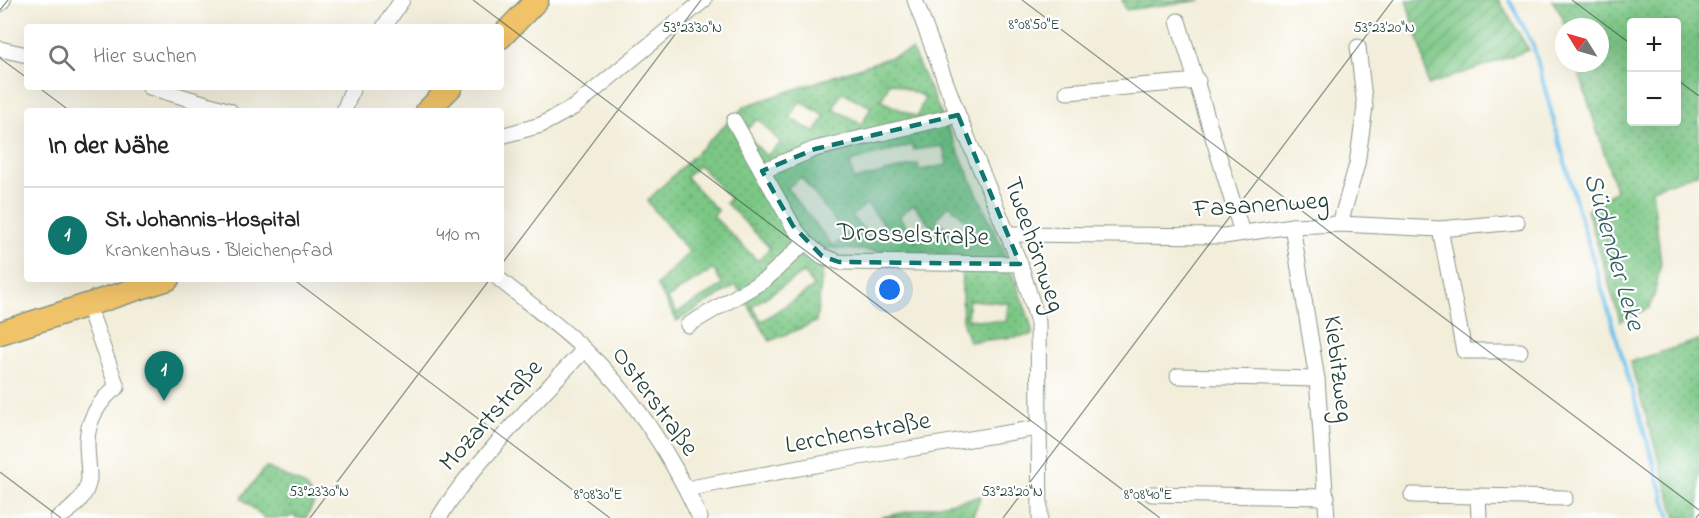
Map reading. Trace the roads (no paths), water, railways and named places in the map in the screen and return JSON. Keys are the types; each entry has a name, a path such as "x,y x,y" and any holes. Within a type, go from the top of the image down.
{"main road":[{"path":"504,34 537,0"},
{"path":"430,108 448,90"},
{"path":"0,333 159,282"}],"street":[{"path":"0,4 3,0"},
{"path":"386,24 402,0"},
{"path":"504,135 541,125 574,107 704,0"},
{"name":"Tweehörnweg","path":"915,0 958,114 1020,264 1038,322 1040,518"},
{"path":"1178,21 1198,81 1242,233"},
{"path":"1340,224 1357,164 1365,107 1358,47"},
{"path":"0,49 24,54"},
{"path":"1067,93 1198,81"},
{"path":"160,90 220,108"},
{"path":"345,108 352,90"},
{"path":"762,171 815,149 958,114"},
{"name":"Drosselstraße","path":"734,121 793,226 805,242 822,256 838,262 1020,264"},
{"name":"Fasanenweg","path":"1008,234 1224,236 1292,226 1340,224 1440,229 1517,222"},
{"name":"Kiebitzweg","path":"1292,226 1317,379 1327,518"},
{"path":"1440,229 1464,351 1520,351"},
{"path":"688,325 766,279 805,242"},
{"name":"Osterstraße","path":"503,282 585,350 621,388 688,490 700,518"},
{"path":"58,518 73,507 85,491 89,481 87,438 94,414 109,393 117,387 88,306"},
{"name":"Mozartstraße","path":"439,518 448,502 474,469 528,407 585,350"},
{"path":"1178,376 1317,379"},
{"name":"Lerchenstraße","path":"688,490 853,458 1038,428"},
{"path":"1152,494 1326,497"},
{"path":"1412,495 1565,498"},
{"path":"1478,496 1479,518"}],"waterway":[{"name":"Südender Leke","path":"1509,0 1533,45 1576,202 1670,518"}],"place":[{"name":"St. Johannis-Hospital","path":"164,401"}]}
